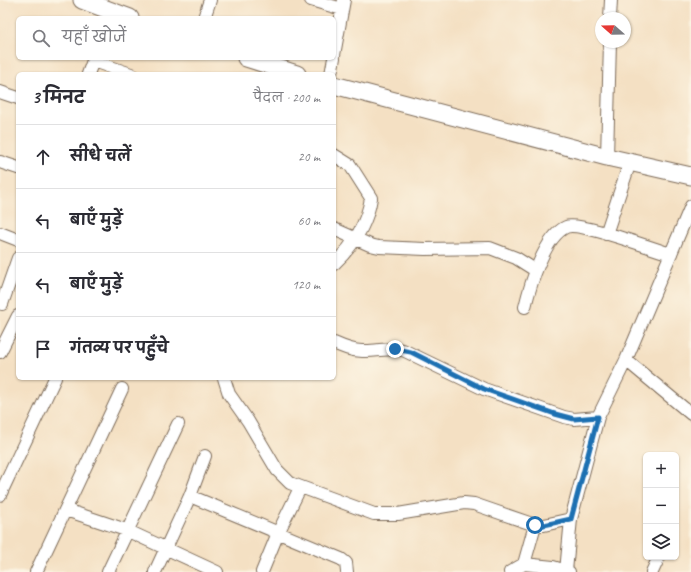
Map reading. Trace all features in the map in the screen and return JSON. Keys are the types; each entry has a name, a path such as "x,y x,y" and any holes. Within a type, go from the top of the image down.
{"main road":[{"path":"82,0 111,15"},
{"path":"252,60 291,72"},
{"path":"336,86 607,157 691,176"}],"street":[{"path":"205,16 210,0"},
{"path":"311,0 343,5 336,45"},
{"path":"610,12 611,0"},
{"path":"607,157 610,48"},
{"path":"89,72 94,60"},
{"path":"96,60 126,72"},
{"path":"331,72 333,60"},
{"path":"0,92 16,97"},
{"path":"336,156 350,164 371,198 367,214 356,238 336,262"},
{"path":"0,162 16,167"},
{"path":"606,234 630,162"},
{"path":"510,572 524,564 568,571 571,519 598,417 626,360 691,206"},
{"path":"525,307 535,270 553,239 566,227 573,226 606,234 671,254"},
{"path":"336,231 370,245 389,248 425,250 490,248 516,258 535,270"},
{"path":"0,233 16,239"},
{"path":"16,263 1,304 16,310"},
{"path":"0,352 16,320"},
{"path":"336,344 352,350 362,351 403,350 501,396 564,417 574,419 598,417"},
{"path":"626,360 690,410"},
{"path":"0,495 54,380"},
{"path":"225,380 229,394 248,421 277,470 283,478 300,488 374,514 398,514 464,503 474,504 535,525 544,525 571,519"},
{"path":"36,572 122,389"},
{"path":"108,572 126,530 178,424"},
{"path":"155,572 167,550 205,456"},
{"path":"262,572 278,533 300,488"},
{"path":"190,496 341,559 346,563 347,572"},
{"path":"66,510 126,530 217,572"},
{"path":"524,564 535,525"},
{"path":"652,572 658,560"}],"route":[{"path":"395,349 411,352 501,396 564,417 583,419 598,417 571,519 544,525 535,525"}]}
